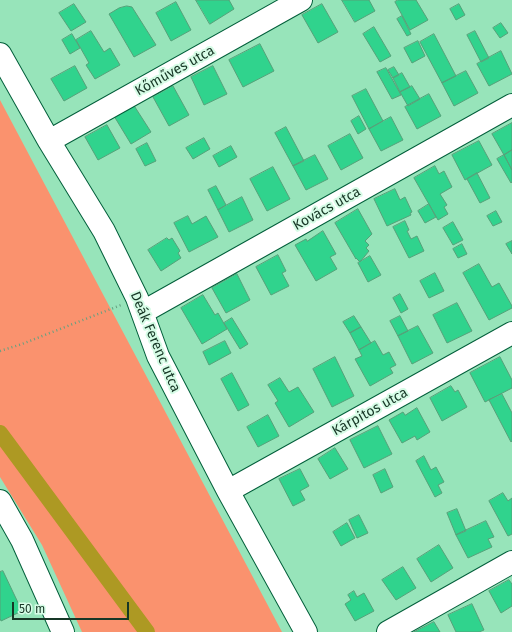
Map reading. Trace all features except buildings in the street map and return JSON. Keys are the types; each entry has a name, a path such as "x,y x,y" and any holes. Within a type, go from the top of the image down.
{"street":[{"name":"Kőműves utca","path":"49,141 300,0"},
{"name":"Deák Ferenc utca","path":"0,54 49,141 104,231 140,305 158,356 228,491 306,632"},
{"name":"Kovács utca","path":"140,305 512,105"},
{"name":"Kárpitos utca","path":"228,491 512,333"},
{"path":"0,501 22,540 63,632"},
{"path":"388,632 512,562"}],"path":[{"path":"0,350 140,305"}],"shaded area":[{"path":"0,100 282,632 82,632 42,545 0,477"}],"waterway":[{"path":"0,433 147,632"}]}
